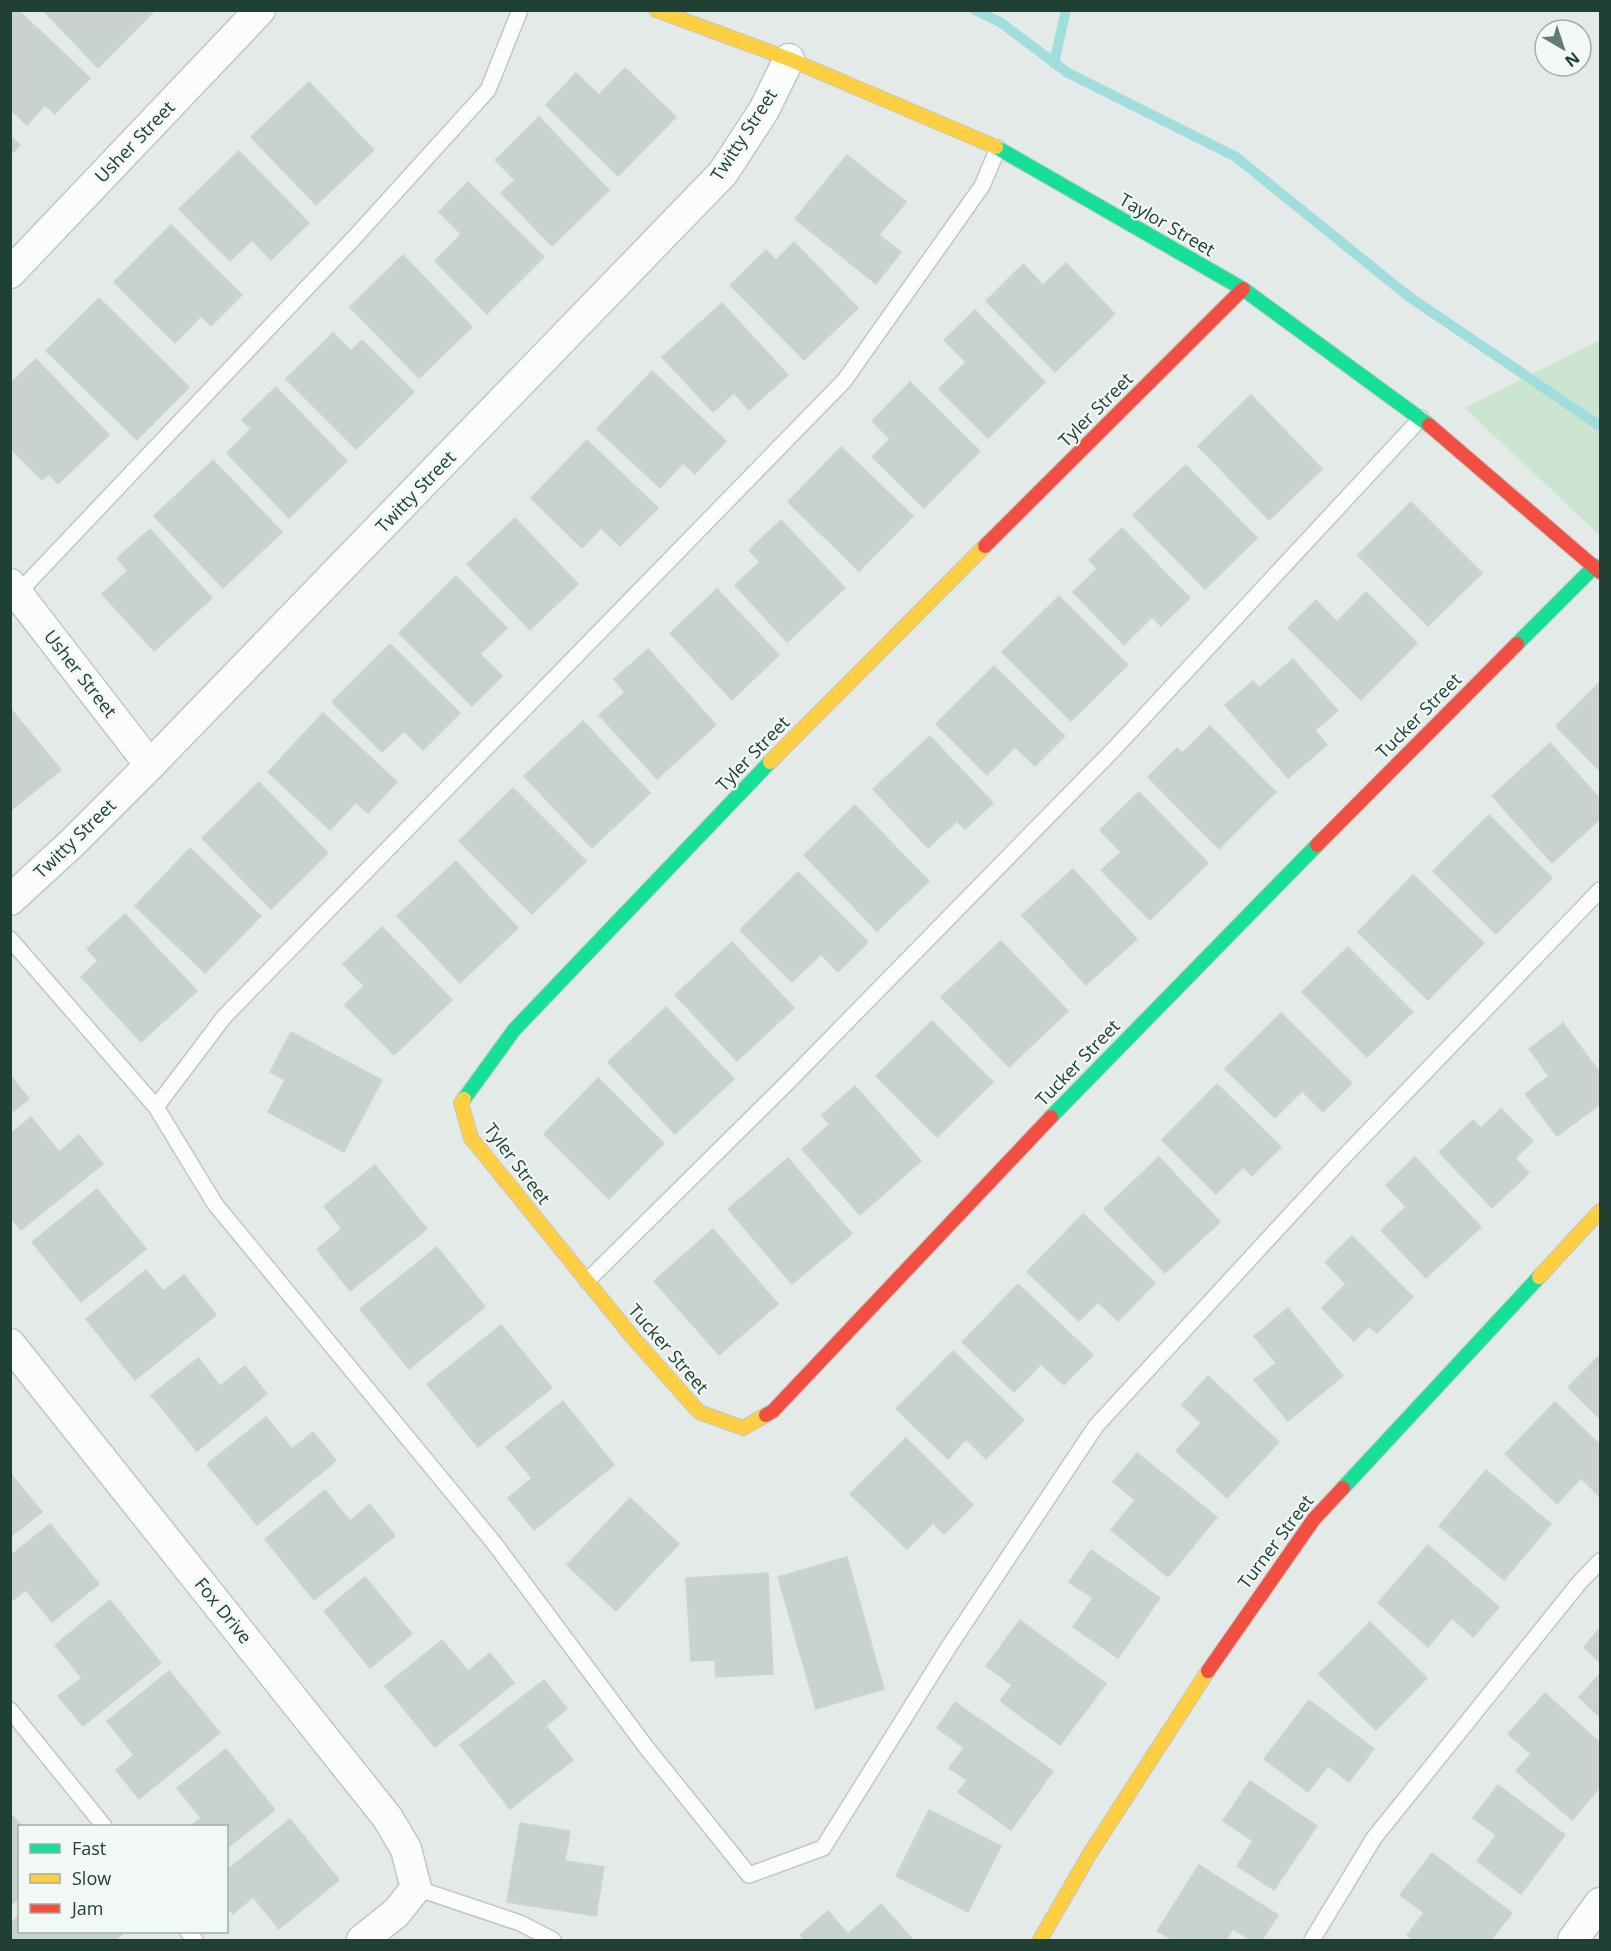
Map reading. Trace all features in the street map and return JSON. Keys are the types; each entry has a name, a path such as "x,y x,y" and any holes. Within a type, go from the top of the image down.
{"street":[{"name":"Usher Street","path":"10,273 260,10"},
{"name":"Taylor Street","path":"656,10 789,59 998,148 1243,290 1420,418 1598,569"},
{"name":"Twitty Street","path":"10,900 150,765 723,173 764,110 789,59"},
{"name":"Tyler Street","path":"587,1281 471,1138 461,1102 514,1030 784,748 1243,290"},
{"name":"Tucker Street","path":"587,1281 634,1339 699,1412 743,1428 773,1411 931,1238 1349,811 1598,569"},
{"name":"Usher Street","path":"14,589 150,765"},
{"name":"Turner Street","path":"1040,1941 1089,1855 1234,1628 1314,1519 1600,1210"},
{"name":"Fox Drive","path":"10,1344 387,1817 406,1849 416,1888"},
{"path":"362,1941 396,1912 416,1888"},
{"path":"1573,1941 1600,1903"}],"lane":[{"path":"14,589 354,238 488,90 520,10"},
{"path":"156,1107 224,1017 844,381 982,186 998,148"},
{"path":"587,1281 785,1085 1114,749 1420,418"},
{"path":"10,939 156,1107 214,1204 494,1543 646,1747 749,1875 823,1848 948,1648 1096,1426 1339,1162 1600,890"},
{"path":"1312,1941 1374,1838 1600,1560"},
{"path":"10,1710 102,1825"},
{"path":"416,1888 520,1923 553,1941"}],"green space":[{"path":"1600,340 1600,536 1465,408"}],"building":[{"path":"10,10 18,10 90,78 55,114 45,105 27,125 10,109"},
{"path":"43,10 155,10 98,68"},
{"path":"625,68 676,117 618,176 546,105 576,73 599,95"},
{"path":"309,82 374,150 316,205 251,137"},
{"path":"539,117 609,190 552,246 501,193 515,180 495,160"},
{"path":"10,136 20,145 10,155"},
{"path":"239,151 309,223 271,260 252,240 230,261 179,209"},
{"path":"847,155 906,202 879,235 901,252 876,284 795,219"},
{"path":"468,182 544,257 487,314 435,261 461,234 439,212"},
{"path":"171,225 242,295 211,326 201,316 175,343 114,282"},
{"path":"794,242 858,308 804,360 730,285 766,250 776,260"},
{"path":"403,255 472,327 419,378 350,307"},
{"path":"1066,263 1115,314 1055,372 986,301 1023,264 1043,285"},
{"path":"99,298 189,387 137,440 46,351"},
{"path":"722,303 788,375 749,410 734,393 713,412 662,357"},
{"path":"975,310 1045,382 988,438 939,389 966,362 944,340"},
{"path":"333,333 351,351 362,340 414,392 356,449 286,379"},
{"path":"36,359 109,435 58,484 49,474 42,480 10,448 10,384"},
{"path":"652,371 726,441 695,474 683,463 660,488 597,429"},
{"path":"910,382 980,451 924,508 872,457 890,439 872,421"},
{"path":"276,387 347,461 289,518 227,453 251,429 242,420"},
{"path":"1251,395 1322,469 1269,520 1198,446"},
{"path":"587,440 658,508 620,546 601,528 582,548 531,498"},
{"path":"841,447 913,516 859,571 788,502"},
{"path":"213,460 282,532 223,588 154,516"},
{"path":"1186,465 1257,538 1205,589 1133,515"},
{"path":"1411,502 1482,573 1428,626 1358,555"},
{"path":"515,518 578,584 530,630 467,564"},
{"path":"781,520 845,588 787,642 735,585 760,562 749,550"},
{"path":"1122,528 1190,598 1161,626 1152,617 1124,645 1073,592 1097,569 1089,560"},
{"path":"150,529 212,598 154,651 102,594 128,571 117,558"},
{"path":"456,576 507,628 480,654 502,676 472,706 399,633"},
{"path":"717,589 779,655 732,700 670,633"},
{"path":"1366,592 1417,643 1361,700 1288,628 1316,600 1337,622"},
{"path":"1059,596 1128,665 1071,721 1002,652"},
{"path":"390,644 460,713 423,750 404,731 382,752 332,702"},
{"path":"648,649 716,725 657,779 599,715 625,692 614,679"},
{"path":"1293,659 1338,711 1315,730 1327,745 1288,778 1225,705 1253,681 1259,688"},
{"path":"994,666 1065,736 1035,766 1015,747 987,775 936,724"},
{"path":"1600,682 1600,771 1556,726"},
{"path":"10,708 61,770 10,811"},
{"path":"323,713 397,782 368,813 356,802 330,830 268,772"},
{"path":"583,721 650,793 592,848 524,776"},
{"path":"1210,726 1276,792 1219,849 1148,777 1177,748 1182,753"},
{"path":"930,736 993,803 965,829 957,821 928,848 873,789"},
{"path":"1550,743 1600,799 1600,819 1552,863 1492,796"},
{"path":"259,782 328,853 271,909 202,838"},
{"path":"513,788 586,861 532,914 459,841"},
{"path":"1139,792 1208,863 1150,920 1101,870 1121,852 1100,830"},
{"path":"855,805 929,881 877,931 804,855"},
{"path":"1489,815 1552,878 1496,934 1433,871"},
{"path":"190,848 261,916 205,973 135,906"},
{"path":"456,861 518,928 460,983 397,916"},
{"path":"1073,869 1137,939 1086,985 1022,915"},
{"path":"798,872 868,942 838,972 821,954 792,982 740,930"},
{"path":"1413,875 1484,943 1428,1000 1358,932"},
{"path":"125,914 197,991 141,1042 81,977 98,961 87,949"},
{"path":"382,927 452,1000 394,1055 345,1005 364,986 343,964"},
{"path":"1001,941 1068,1011 1009,1067 941,997"},
{"path":"732,942 794,1008 737,1061 675,995"},
{"path":"1348,947 1413,1012 1367,1057 1302,992"},
{"path":"666,1007 734,1079 675,1134 608,1062"},
{"path":"1281,1013 1352,1083 1323,1112 1302,1091 1275,1118 1225,1069"},
{"path":"932,1021 993,1082 937,1137 876,1076"},
{"path":"1563,1023 1600,1073 1600,1104 1557,1136 1525,1094 1549,1076 1529,1049"},
{"path":"291,1032 382,1080 344,1152 268,1112 285,1080 270,1072"},
{"path":"10,1075 29,1099 10,1114"},
{"path":"598,1078 664,1143 609,1199 544,1134"},
{"path":"1217,1084 1281,1147 1252,1176 1243,1167 1216,1194 1162,1140"},
{"path":"855,1086 921,1161 860,1215 802,1149 830,1124 822,1115"},
{"path":"1501,1109 1533,1141 1515,1158 1529,1173 1492,1208 1439,1152 1473,1120 1481,1128"},
{"path":"31,1117 59,1152 79,1135 103,1164 21,1230 10,1217 10,1134"},
{"path":"1159,1157 1220,1222 1165,1273 1104,1209"},
{"path":"1415,1157 1481,1227 1426,1278 1381,1230 1406,1207 1386,1185"},
{"path":"788,1158 852,1234 792,1284 728,1209"},
{"path":"375,1165 427,1229 350,1291 317,1249 342,1229 324,1206"},
{"path":"97,1189 146,1249 81,1302 32,1242"},
{"path":"1083,1214 1155,1283 1118,1321 1098,1302 1079,1321 1027,1272"},
{"path":"713,1229 778,1304 719,1355 654,1281"},
{"path":"1352,1236 1413,1297 1377,1333 1369,1326 1354,1341 1322,1308 1346,1284 1325,1262"},
{"path":"437,1247 485,1307 409,1369 360,1309"},
{"path":"146,1270 163,1291 184,1275 216,1315 135,1380 86,1319"},
{"path":"1018,1284 1093,1355 1064,1385 1041,1364 1014,1392 962,1342"},
{"path":"1288,1308 1343,1376 1288,1421 1254,1380 1276,1363 1254,1336"},
{"path":"501,1325 552,1388 478,1447 427,1384"},
{"path":"953,1351 1024,1420 986,1459 966,1439 948,1459 896,1409"},
{"path":"1600,1355 1600,1419 1568,1387"},
{"path":"198,1358 220,1386 245,1366 267,1394 197,1451 151,1395"},
{"path":"1208,1376 1279,1442 1227,1498 1176,1451 1201,1423 1182,1405"},
{"path":"563,1401 614,1465 534,1530 508,1498 532,1478 506,1447"},
{"path":"1555,1402 1600,1445 1599,1496 1581,1478 1557,1504 1505,1454"},
{"path":"266,1417 292,1449 313,1432 336,1461 257,1525 207,1464"},
{"path":"906,1438 973,1505 944,1534 933,1523 907,1549 850,1494"},
{"path":"1137,1453 1217,1517 1168,1577 1111,1530 1135,1500 1113,1482"},
{"path":"1486,1470 1551,1524 1504,1580 1439,1526"},
{"path":"10,1473 42,1512 10,1537"},
{"path":"325,1490 350,1521 370,1504 395,1536 314,1600 265,1539"},
{"path":"630,1498 679,1544 616,1611 567,1565"},
{"path":"50,1524 99,1584 52,1622 26,1590 10,1602 10,1556"},
{"path":"1428,1545 1499,1607 1473,1637 1452,1618 1428,1647 1378,1603"},
{"path":"1091,1550 1160,1598 1118,1658 1073,1627 1093,1598 1069,1582"},
{"path":"847,1557 884,1689 816,1709 778,1577"},
{"path":"768,1573 773,1674 716,1677 715,1660 691,1661 686,1578"},
{"path":"365,1577 412,1634 370,1668 324,1611"},
{"path":"110,1600 161,1663 83,1726 58,1696 82,1678 55,1645"},
{"path":"1020,1620 1106,1684 1060,1745 1000,1701 1012,1685 986,1666"},
{"path":"1370,1622 1427,1678 1376,1730 1319,1674"},
{"path":"1600,1628 1600,1662 1584,1647"},
{"path":"442,1640 468,1671 490,1653 514,1683 435,1747 385,1686"},
{"path":"169,1671 220,1733 139,1799 116,1770 134,1755 107,1721"},
{"path":"1600,1674 1600,1717 1579,1697"},
{"path":"544,1680 567,1709 546,1726 573,1760 510,1809 460,1745"},
{"path":"1545,1693 1600,1743 1600,1787 1572,1820 1516,1771 1531,1754 1508,1734"},
{"path":"1309,1700 1374,1749 1349,1782 1328,1766 1308,1792 1264,1759"},
{"path":"955,1702 1053,1771 1011,1830 958,1792 967,1780 949,1768 964,1748 937,1728"},
{"path":"226,1749 275,1810 228,1847 228,1825 192,1825 201,1818 177,1788"},
{"path":"1250,1781 1317,1826 1274,1890 1237,1866 1253,1841 1223,1821"},
{"path":"1498,1785 1565,1835 1521,1894 1477,1861 1496,1835 1473,1818"},
{"path":"929,1810 1001,1846 968,1912 896,1876"},
{"path":"10,1813 21,1825 18,1825 18,1899 10,1905"},
{"path":"290,1819 339,1880 279,1929 253,1897 233,1914 228,1908 228,1869"},
{"path":"520,1823 570,1831 565,1861 604,1867 596,1916 507,1902"},
{"path":"1432,1853 1512,1913 1491,1940 1414,1940 1407,1935 1424,1913 1400,1895"},
{"path":"1199,1865 1278,1915 1262,1940 1251,1940 1233,1929 1226,1940 1173,1940 1157,1931"},
{"path":"881,1904 913,1940 805,1940 800,1935 828,1911 848,1934"},
{"path":"18,1917 18,1933 124,1933 114,1940 11,1940 10,1923"}],"waterway":[{"path":"975,10 1000,22 1068,73 1236,157 1408,296 1600,426"},
{"path":"1054,63 1066,10"}],"traffic: fast":[{"path":"996,147 1243,289 1429,425"},
{"path":"1517,644 1595,566"},
{"path":"464,1099 514,1030 770,762"},
{"path":"1051,1117 1317,845"},
{"path":"1343,1488 1539,1277"}],"traffic: slow":[{"path":"656,10 789,59 996,147"},
{"path":"770,762 985,546"},
{"path":"464,1099 461,1103 471,1138 634,1339 699,1412 743,1428 766,1415"},
{"path":"1539,1277 1600,1211"},
{"path":"1040,1940 1089,1855 1208,1671"}],"traffic: jam":[{"path":"985,546 1243,289"},
{"path":"1429,425 1600,572"},
{"path":"1317,845 1517,644"},
{"path":"766,1415 773,1411 1051,1117"},
{"path":"1208,1671 1314,1519 1343,1488"}]}
